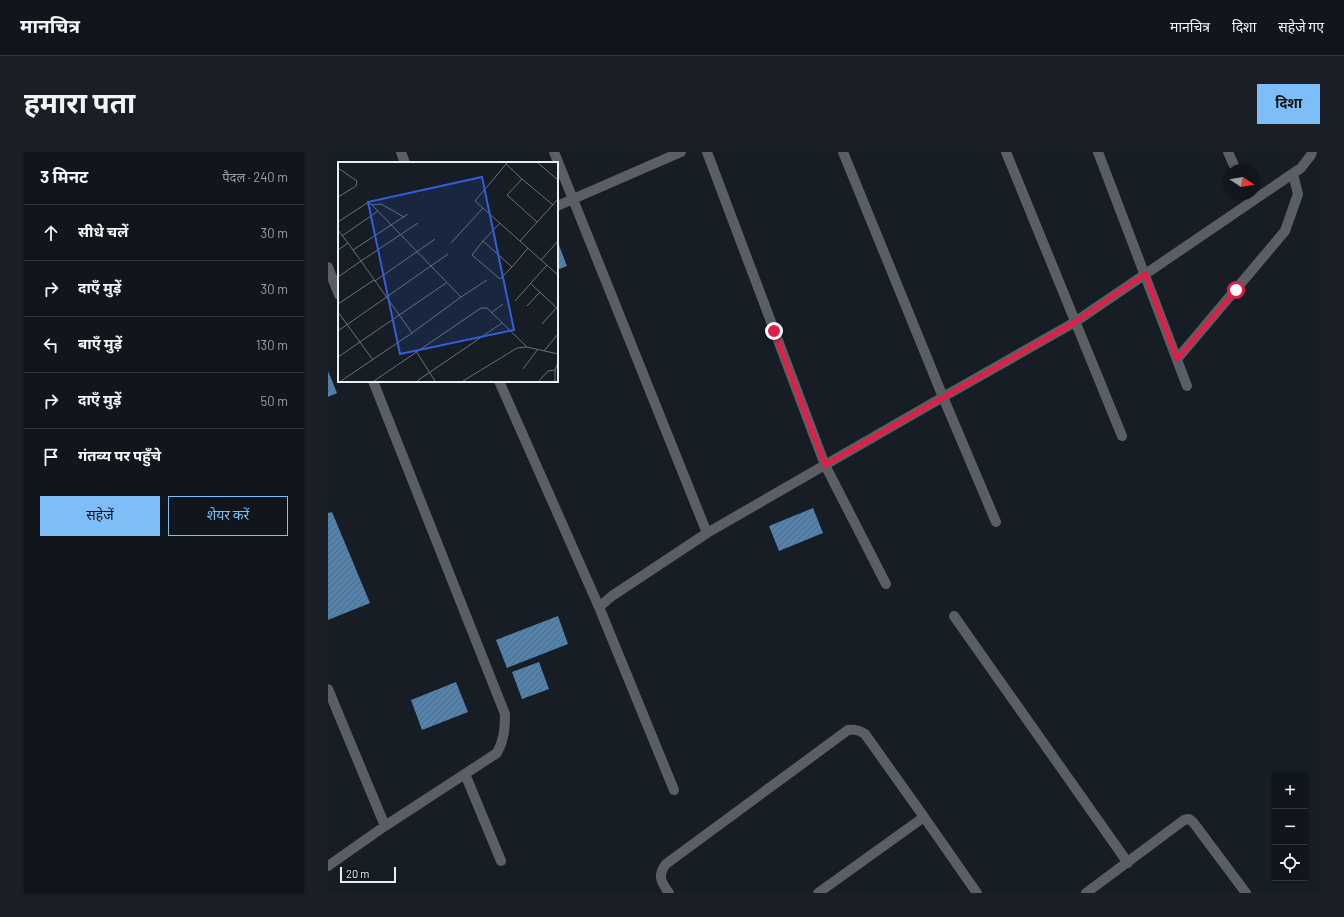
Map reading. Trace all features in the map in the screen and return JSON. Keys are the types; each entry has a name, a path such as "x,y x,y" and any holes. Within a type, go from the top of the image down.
{"street":[{"path":"401,152 405,162"},
{"path":"554,152 707,533"},
{"path":"558,206 681,152"},
{"path":"707,152 825,465 886,584"},
{"path":"843,152 996,522"},
{"path":"1006,152 1122,436"},
{"path":"1098,152 1187,386"},
{"path":"1228,152 1233,164"},
{"path":"1260,192 1301,168 1312,155 1312,152"},
{"path":"1177,359 1285,231 1298,194 1293,174"},
{"path":"599,607 612,596 707,533 943,396 1075,322 1145,274 1247,200"},
{"path":"328,267 338,292"},
{"path":"328,866 385,826 497,753 502,744 505,730 505,714 373,382"},
{"path":"499,382 599,607 674,790"},
{"path":"954,616 1128,863"},
{"path":"328,689 385,826"},
{"path":"669,893 662,884 660,876 666,864 848,730 855,729 865,734 977,893"},
{"path":"465,774 501,861"},
{"path":"818,893 924,817"},
{"path":"1086,893 1184,820 1189,819 1193,822 1246,893"}],"building":[{"path":"558,243 567,266 558,270"},
{"path":"328,371 337,393 328,397"},
{"path":"813,508 823,533 779,551 769,526"},
{"path":"332,512 370,603 328,620 328,513"},
{"path":"558,616 568,644 507,668 496,640"},
{"path":"539,662 549,689 522,699 512,672"},
{"path":"456,682 468,712 422,730 411,700"}],"route":[{"path":"774,331 825,465 943,396 1075,322 1145,274 1177,359 1236,290"}]}
